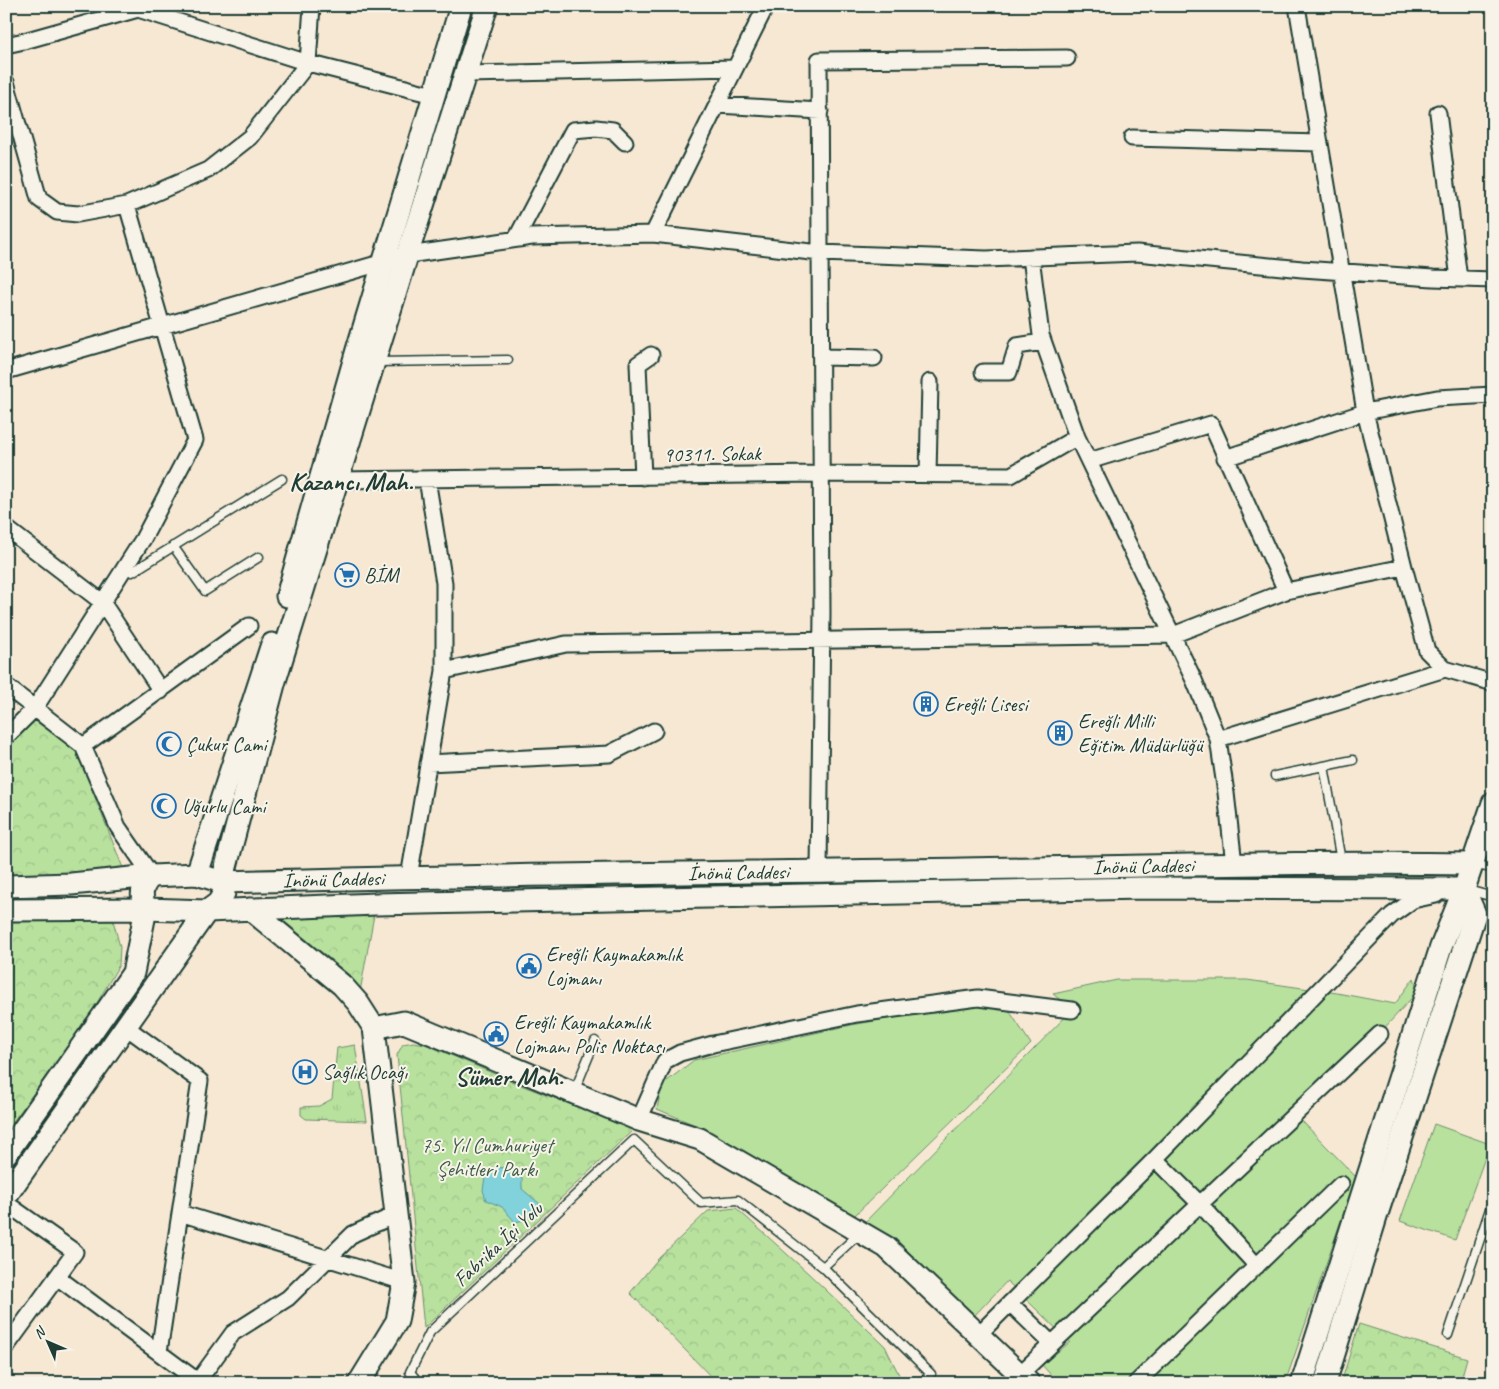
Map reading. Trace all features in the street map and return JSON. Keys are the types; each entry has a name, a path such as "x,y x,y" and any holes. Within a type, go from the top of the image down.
{"main road":[{"path":"196,874 279,621 383,263 461,6"},
{"path":"6,1196 207,911 218,903 224,893 222,882 274,684 487,6"},
{"path":"1302,1383 1438,956 1464,889 1483,866 1493,803"},
{"name":"İnönü Caddesi","path":"6,886 71,884 152,876 196,874 222,882 409,877 1234,864 1342,863 1483,866"},
{"path":"6,1154 134,973 146,909 142,900 142,891 145,882 152,876"},
{"path":"6,910 146,909 207,911 396,904 1143,888 1464,889"},
{"path":"1324,1383 1475,914 1464,889"},
{"path":"250,909 342,985 358,1003 374,1028 404,1282 397,1321 359,1383"},
{"path":"374,1028 404,1022 638,1120 700,1139 886,1247 1024,1378"}],"street":[{"path":"6,82 39,199 57,212 78,214 127,205 208,170 250,137 308,63 312,6"},
{"path":"653,234 766,6"},
{"path":"1297,6 1366,412 1427,652 1445,669 1493,683"},
{"path":"6,45 138,9 172,13 308,63 433,95"},
{"path":"819,871 821,357 819,60 1067,58"},
{"path":"466,74 735,68"},
{"path":"717,105 820,111"},
{"path":"1438,113 1459,279"},
{"path":"516,239 573,130 596,128 613,130 625,142"},
{"path":"1132,138 1320,144"},
{"path":"6,738 35,708 143,539 195,440 127,205"},
{"path":"6,371 408,255 532,237 653,234 820,253 986,259 1138,253 1342,272 1493,280"},
{"path":"1031,257 1041,335 1078,438 1194,680 1218,739 1234,864"},
{"path":"983,372 1009,372 1017,346 1044,342"},
{"path":"642,477 638,364 651,354"},
{"path":"821,357 874,358"},
{"path":"928,474 930,382"},
{"path":"1225,458 1366,412 1437,398 1493,395"},
{"path":"1089,461 1211,424 1286,592"},
{"name":"90311. Sokak","path":"338,480 821,474 1011,475 1078,438"},
{"path":"409,877 444,671 444,583 427,480"},
{"path":"6,528 102,602 161,691"},
{"path":"444,671 566,644 1173,635 1286,592 1404,567"},
{"path":"83,746 249,626"},
{"path":"1218,739 1445,669"},
{"path":"6,686 83,746 118,827 152,876"},
{"path":"428,763 609,754 654,731"},
{"path":"978,1335 1156,1159 1392,915 1414,900 1464,889"},
{"path":"638,1120 665,1061 680,1053 713,1044 857,1014 978,998 1072,1010"},
{"path":"126,1027 200,1082 159,1352"},
{"path":"1024,1378 1051,1343 1380,1034"},
{"path":"1156,1159 1257,1266"},
{"path":"1136,1383 1341,1184"},
{"path":"6,1203 75,1252 6,1347"},
{"path":"180,1213 404,1282"},
{"path":"57,1276 199,1382 233,1333 288,1298 353,1234 397,1214"},
{"path":"1010,1303 1051,1343"}],"lane":[{"path":"374,362 508,360"},
{"path":"125,567 132,572 282,479"},
{"path":"173,546 205,591 259,557"},
{"path":"1275,776 1353,760"},
{"path":"1324,766 1342,863"},
{"path":"1464,889 1493,897"},
{"path":"573,1093 595,1041"},
{"name":"Fabrika İçi Yolu","path":"419,1383 410,1372 430,1332 634,1140 701,1203 738,1200 823,1266 931,1374 922,1383"},
{"path":"1448,1335 1493,1200"},
{"path":"823,1266 861,1232"}],"green space":[{"path":"35,721 76,749 125,873 6,876 6,749"},
{"path":"376,904 358,1003 250,909"},
{"path":"113,920 120,947 119,965 87,1020 6,1131 6,922"},
{"path":"1414,978 1418,991 1301,1120 1356,1177 1285,1383 1058,1383 1042,1365 1070,1342 1007,1281 972,1318 896,1239 863,1224 1072,1010 1053,994 1117,980 1247,980 1337,993 1395,1004"},
{"path":"975,1004 1008,1009 1031,1044 854,1216 700,1127 657,1109 662,1085 694,1060 851,1025"},
{"name":"75. Yıl Cumhuriyet Şehitleri Parkı","path":"413,1042 425,1044 518,1084 634,1129 424,1328 397,1055 403,1044"},
{"path":"355,1045 367,1121 306,1119 301,1115 301,1107 319,1106 332,1099 337,1048"},
{"path":"1434,1124 1490,1144 1455,1240 1400,1221"},
{"path":"736,1208 885,1346 902,1381 901,1383 717,1383 630,1293 657,1260 708,1211"},
{"path":"1359,1324 1467,1358 1460,1383 1341,1383"}],"water":[{"path":"508,1167 522,1175 522,1189 540,1204 524,1220 515,1222 502,1207 486,1200 483,1190 485,1177 497,1168"}],"place":[{"name":"BİM","path":"347,575"},
{"name":"Ereğli Lisesi","path":"926,704"},
{"name":"Ereğli Milli Eğitim Müdürlüğü","path":"1060,733"},
{"name":"Çukur Cami","path":"169,744"},
{"name":"Uğurlu Cami","path":"164,806"},
{"name":"Ereğli Kaymakamlık Lojmanı","path":"529,966"},
{"name":"Ereğli Kaymakamlık Lojmanı Polis Noktası","path":"496,1034"},
{"name":"Sağlık Ocağı","path":"305,1072"}],"district":[{"name":"Kazancı Mah.","path":"351,481"},
{"name":"Sümer Mah.","path":"509,1076"}]}
